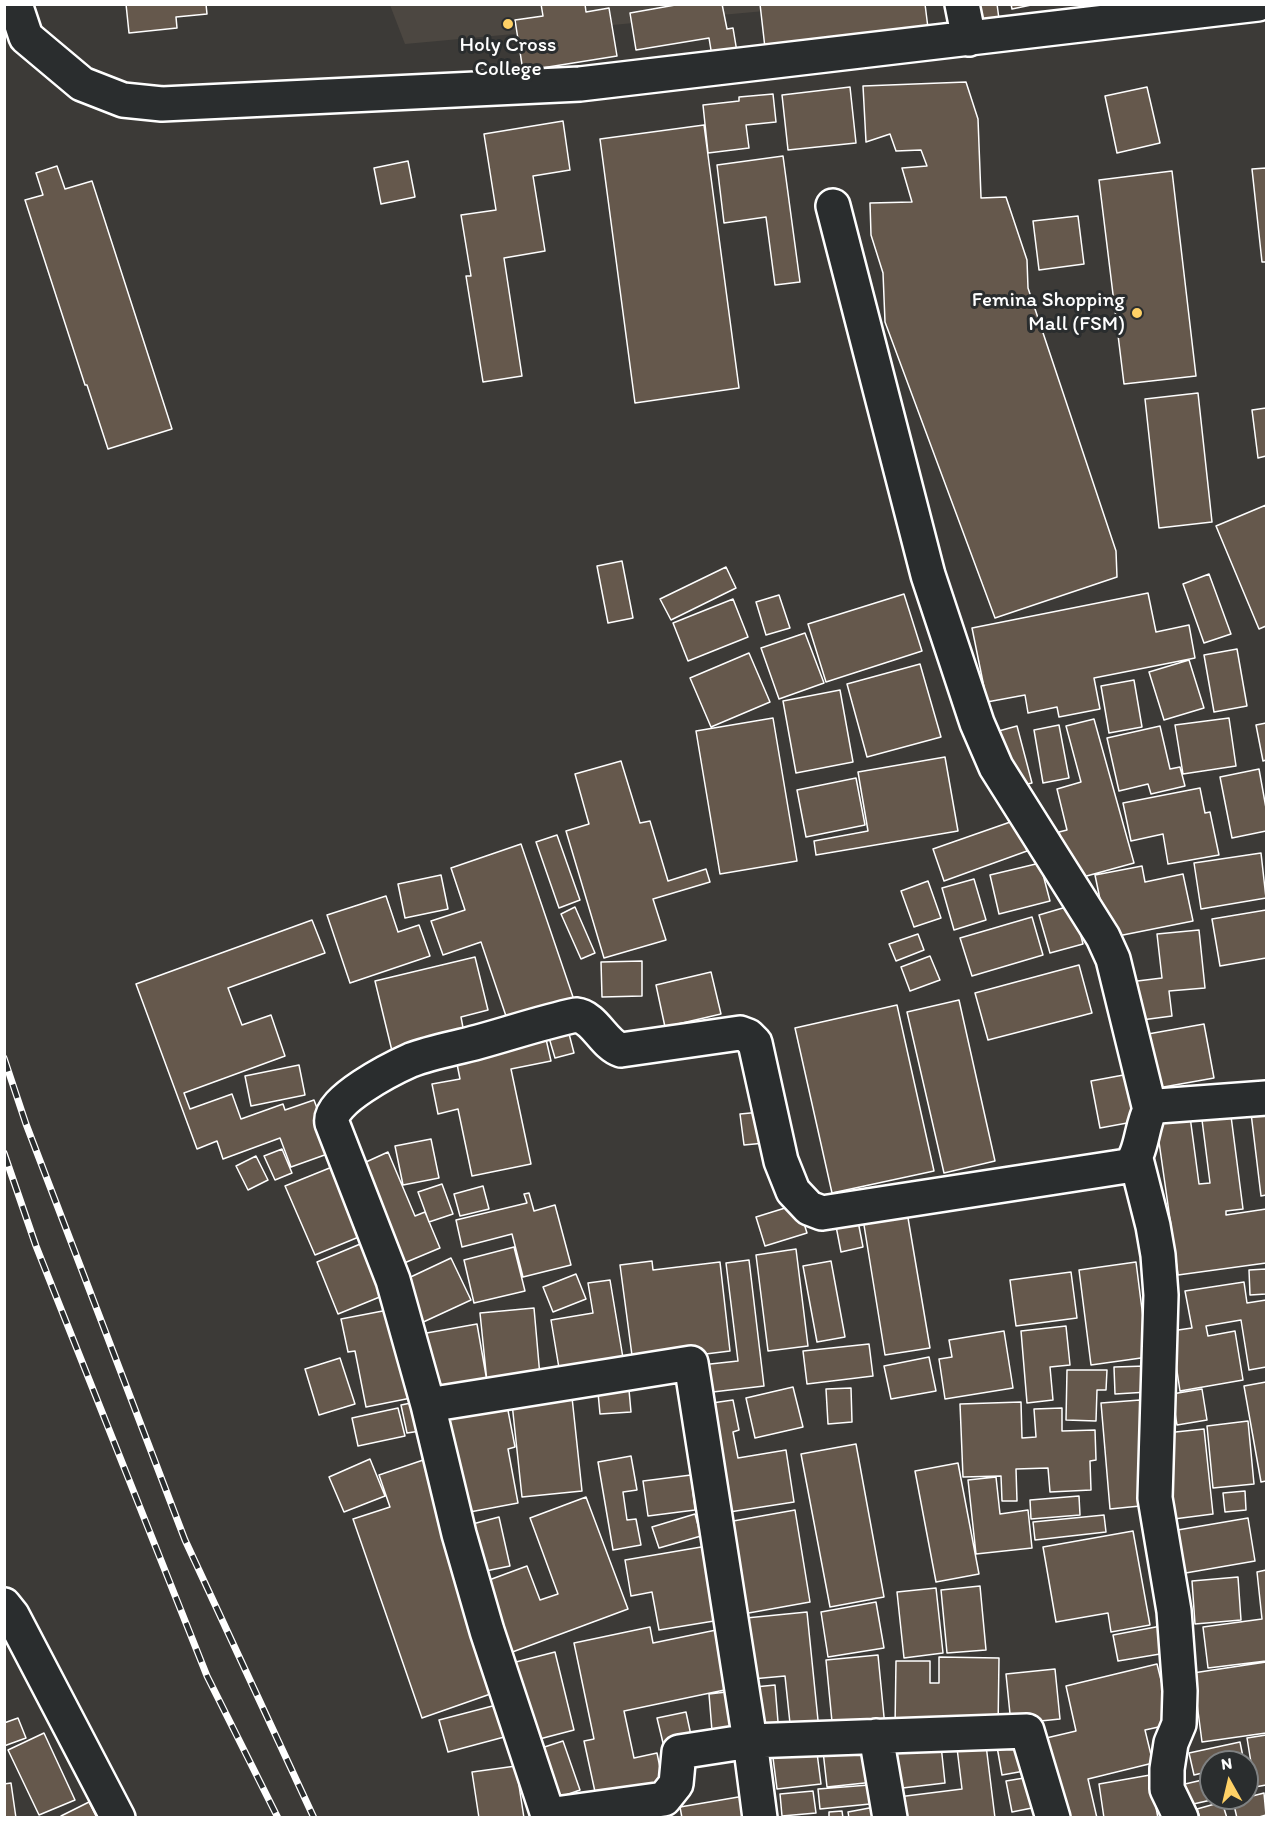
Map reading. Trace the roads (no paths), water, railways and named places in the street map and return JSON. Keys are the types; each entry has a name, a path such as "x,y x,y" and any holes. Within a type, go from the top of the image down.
{"street":[{"path":"15,4 26,37 82,84 123,100 162,104 580,84 1258,4"},
{"path":"962,4 969,39"},
{"path":"833,206 928,575 977,723 996,767 1103,937 1113,959 1150,1110"},
{"path":"1053,1818 1027,1731 750,1741 679,1752 676,1784 664,1799 549,1816 487,1631 459,1534 429,1405 393,1280 331,1117 335,1109 352,1093 411,1060 576,1015 587,1020 612,1046 621,1050 740,1034 748,1036 755,1043 781,1161 793,1191 809,1208 822,1213 1119,1168 1127,1166 1136,1159"},
{"path":"1181,1818 1167,1789 1171,1743 1179,1724 1180,1691 1174,1611 1155,1498 1160,1275 1153,1226 1136,1159 1142,1126 1150,1110 1158,1106 1266,1098"},
{"path":"429,1405 691,1363 760,1818"},
{"path":"4,1605 12,1616 118,1818"},
{"path":"876,1736 890,1818"}],"railway":[{"path":"4,1058 26,1124 185,1540 314,1818"},
{"path":"4,1153 36,1246 207,1676 278,1818"}],"place":[{"name":"Holy Cross College","path":"508,24"},
{"name":"Femina Shopping Mall (FSM)","path":"1137,313"}]}
